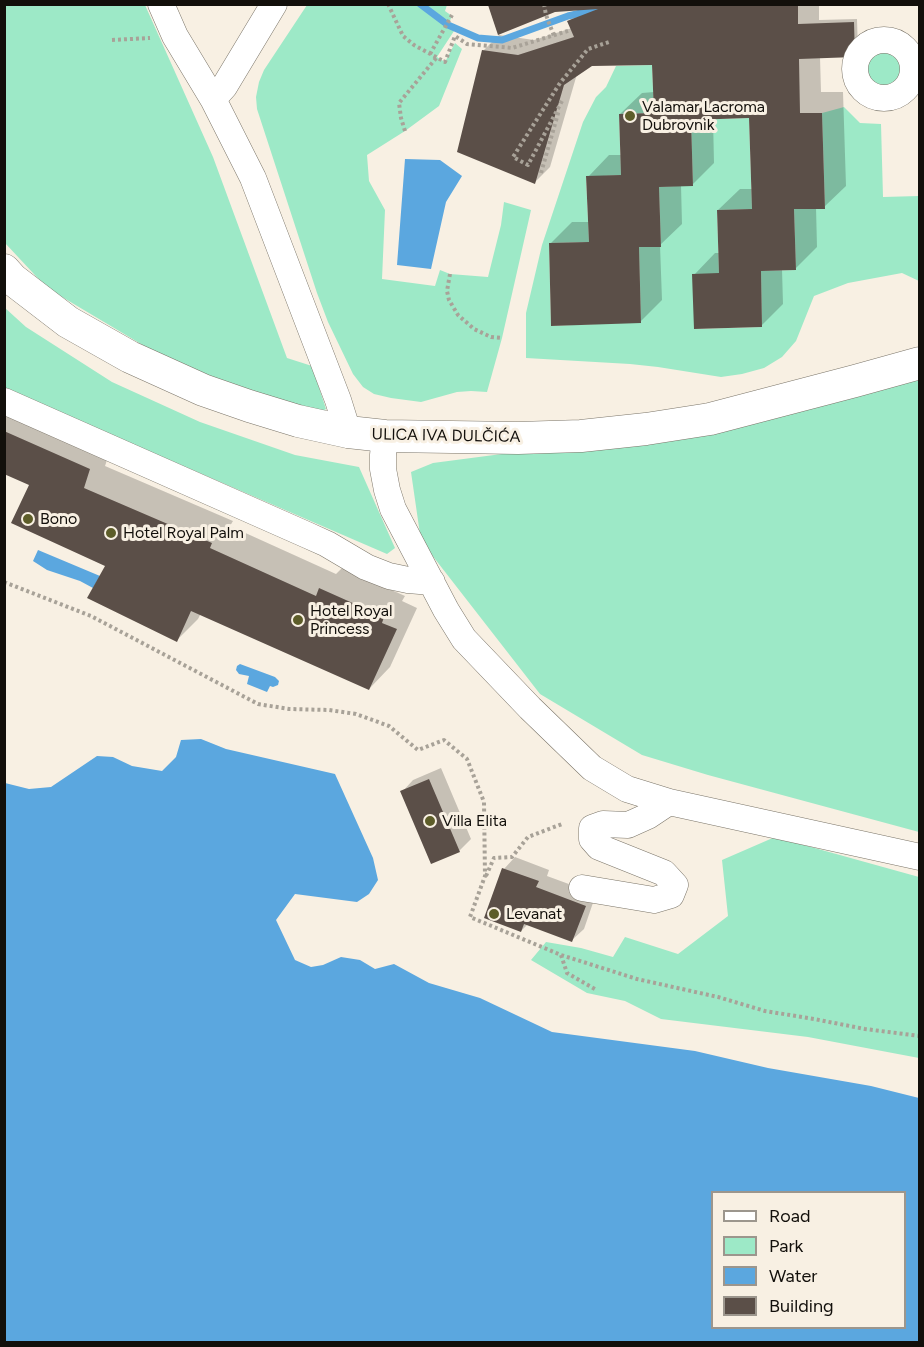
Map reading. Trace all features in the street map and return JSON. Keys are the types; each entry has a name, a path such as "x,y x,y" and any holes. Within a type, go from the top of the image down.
{"main road":[{"name":"ULICA IVA DULČIĆA","path":"4,270 12,279 68,322 130,357 203,390 298,421 348,432 385,436 518,438 646,429 710,419 920,363"}],"street":[{"path":"161,4 175,36 213,99 253,178 338,399 348,432"},
{"path":"213,99 224,87 274,4"},
{"path":"4,401 327,544 366,567 389,576 432,582"},
{"path":"385,436 383,469 393,509 446,610 464,639 592,768 627,789 669,802 920,857"},
{"path":"582,888 654,900 672,895 675,885 664,873 599,848 592,839 592,828 603,824 628,825 648,816 669,802"}],"path":[{"path":"388,4 403,36 414,45 445,62 455,36 467,44 512,48 571,30"},
{"path":"544,4 554,36"},
{"path":"430,54 452,15"},
{"path":"112,40 175,36"},
{"path":"540,173 562,101 528,165 513,157 560,82 588,49 609,42"},
{"path":"405,131 400,118 399,102 436,57"},
{"path":"450,274 447,291 449,300 458,315 474,329 491,337 502,338"},
{"path":"4,582 92,616 258,704 289,709 328,710 356,714 389,726 418,750 444,741 467,759 484,802 485,876"},
{"path":"562,824 528,837 512,857 494,858 470,917 561,955 637,979 718,997 765,1011 865,1029 920,1036"},
{"path":"561,955 567,973 596,989"}],"green space":[{"path":"5,5 145,5 213,157 287,358 312,366 326,409 313,416 246,393 146,347 47,288 5,243"},
{"path":"307,5 447,5 445,11 452,16 448,25 454,31 437,57 445,62 455,43 462,49 439,106 367,155 369,181 385,210 382,279 435,286 440,270 450,274 488,277 501,225 504,202 531,210 502,338 487,392 457,392 421,402 374,394 363,387 353,374 328,322 257,109 256,97 264,70"},
{"path":"885,49 893,50 899,55 904,61 904,77 899,83 893,88 885,89 877,88 871,83 866,77 865,69 866,61 871,55 877,50"},
{"path":"652,65 654,113 619,114 621,175 586,177 589,242 549,243 551,326 641,322 639,247 661,247 659,187 693,185 691,120 749,118 752,209 717,210 719,273 694,329 762,327 761,271 796,270 794,209 825,208 822,113 844,107 860,123 881,124 883,197 919,196 919,281 902,273 848,283 814,296 796,341 782,357 764,368 742,374 721,377 630,364 526,358 526,313 542,245 583,122 596,97 606,87 616,66"},
{"path":"4,307 26,327 112,382 200,422 295,455 359,467 395,548 387,554 5,389"},
{"path":"919,377 919,832 642,755 540,694 421,541 411,472 433,463 517,452"},
{"path":"775,837 919,877 919,1058 808,1037 661,1019 625,1001 587,993 531,960 546,942 613,957 625,937 678,954 728,916 722,860"}],"water":[{"path":"405,159 440,160 462,176 446,202 431,269 397,265"},
{"path":"38,550 100,576 93,588 47,570 33,561"},
{"path":"240,664 275,677 279,681 278,685 270,686 267,692 247,684 249,676 239,674 236,670"},
{"path":"201,739 226,749 335,774 373,858 378,880 369,894 357,902 295,894 276,920 295,960 311,967 323,965 341,957 360,960 375,969 394,964 429,983 480,998 552,1032 695,1051 768,1068 871,1086 919,1098 919,1342 5,1342 5,783 29,789 51,787 97,756 113,757 132,766 162,771 176,757 181,740"}],"building":[{"path":"488,5 798,5 798,24 854,22 855,57 799,59 800,113 822,113 825,209 794,209 796,270 761,271 762,327 694,329 692,274 719,273 717,210 752,209 749,118 691,120 693,186 659,187 661,247 639,247 641,323 551,326 549,243 589,242 586,176 621,175 619,114 654,113 652,65 592,66 564,85 535,184 457,152 482,50 518,55 574,37 567,21 598,9 555,12 498,35"},
{"path":"4,431 90,469 84,488 212,543 210,548 316,596 319,588 384,617 382,623 397,629 369,690 191,611 177,642 87,598 105,566 11,523 29,485 4,474"},
{"name":"Villa Elita","path":"429,779 460,852 431,864 400,791"},
{"path":"502,868 539,881 536,887 586,906 572,942 524,924 521,932 484,918"}],"waterway":[{"path":"420,4 448,25 478,38 502,40 568,16 598,9"}],"place":[{"name":"Valamar Lacroma Dubrovnik","path":"630,116"},
{"name":"Bono","path":"28,519"},
{"name":"Hotel Royal Palm","path":"111,533"},
{"name":"Hotel Royal Princess","path":"298,620"},
{"name":"Villa Elita","path":"430,821"},
{"name":"Levanat","path":"494,914"}]}
